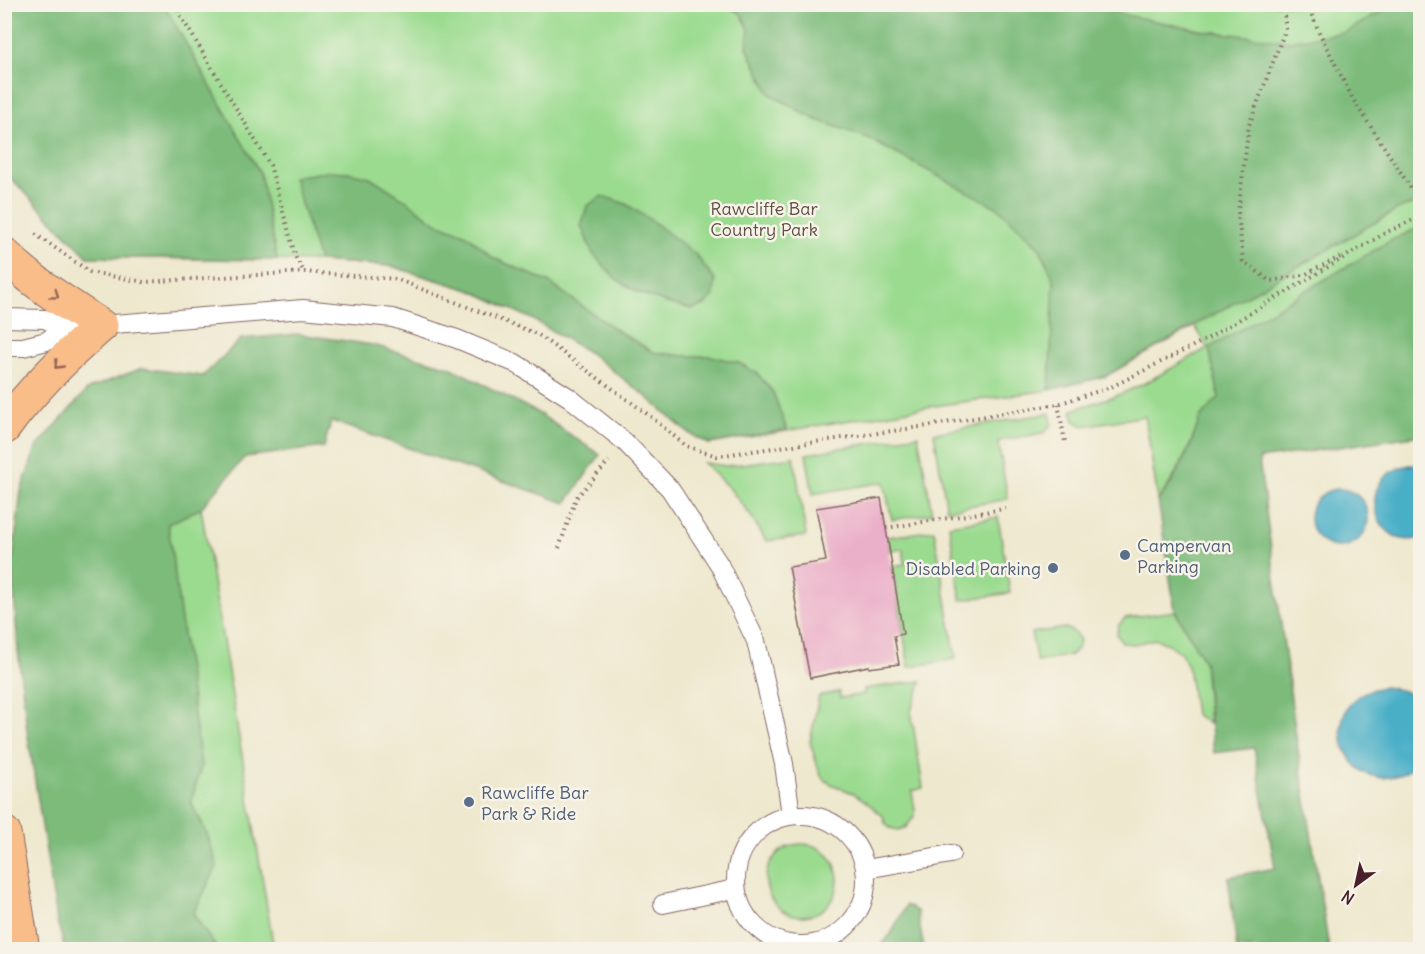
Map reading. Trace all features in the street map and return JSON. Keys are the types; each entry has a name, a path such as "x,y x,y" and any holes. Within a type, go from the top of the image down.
{"main road":[{"path":"4,254 54,295 101,326 37,386 4,428"},
{"path":"4,833 23,950"}],"lane":[{"path":"4,318 45,319 63,328 303,309 393,318 457,339 515,363 570,398 625,442 670,489 719,564 756,641 784,764 791,815"},
{"path":"4,347 23,347 47,341 63,328"},
{"path":"791,815 819,816 840,826 856,843 866,869 867,891 861,908 848,927 810,947 776,940 755,926 742,908 735,889 738,861 751,837 767,823 791,815"},
{"path":"866,869 951,854"},
{"path":"663,904 735,889"}],"path":[{"path":"178,4 179,13 270,165 296,258 304,272"},
{"path":"1283,4 1286,27 1249,125 1238,212 1243,261 1270,281 1305,276 1420,217"},
{"path":"1307,4 1354,101 1420,202"},
{"path":"559,548 576,498 650,416 686,446 717,456 927,426 1058,404 1111,387 1205,340 1387,232"},
{"path":"1058,404 1065,442"},
{"path":"886,528 1010,508"}],"green space":[{"name":"Rawcliffe Bar Country Park","path":"4,5 1420,5 1420,434 1200,418 1183,461 1158,500 1145,416 1083,426 1074,421 1072,410 1121,394 1208,348 1195,326 1106,376 1049,390 927,407 709,444 687,432 647,397 590,353 532,319 473,291 391,266 319,261 88,257 5,172"},
{"path":"4,5 164,5 260,173 277,260 88,257 5,172"},
{"path":"726,5 1098,5 1126,15 1206,31 1290,41 1345,32 1394,5 1420,5 1420,201 1397,210 1106,376 1049,390 1054,280 1039,247 998,208 867,138 812,118 770,94 747,48 749,29 741,14"},
{"path":"330,171 370,177 435,222 467,235 494,258 548,282 618,331 653,352 683,356 711,356 739,363 757,373 773,392 787,430 709,444 687,432 647,397 590,353 532,319 473,291 391,266 319,261 293,177"},
{"path":"602,196 626,204 658,225 696,255 715,280 714,295 705,305 692,309 666,303 639,293 616,279 593,254 581,226 587,206"},
{"path":"1420,227 1420,435 1259,459 1297,743 1329,949 1237,949 1228,877 1275,868 1254,748 1214,753 1204,661 1175,611 1158,500 1172,482 1190,447 1200,418 1219,397 1209,348 1390,241"},
{"path":"299,334 373,345 450,367 538,413 600,455 566,503 331,421 324,447 245,457 201,508 168,524 201,766 191,802 207,834 217,866 193,914 217,949 65,949 57,921 27,730 12,566 21,491 36,448 88,389 142,368 203,376 241,339"},
{"path":"1050,413 1052,424 1044,433 998,441 1008,499 947,510 934,433"},
{"path":"918,435 932,513 892,520 884,482 813,494 806,454"},
{"path":"794,457 806,536 766,541 731,490 704,463 726,466"},
{"path":"201,508 274,949 217,949 193,914 217,866 207,834 191,802 201,766 167,524"},
{"path":"998,517 1010,593 961,600 949,525"},
{"path":"934,530 956,659 909,667 892,566 905,564 903,549 890,551 887,537"},
{"path":"1175,611 1204,661 1209,724 1195,714 1188,666 1181,653 1156,639 1134,644 1123,643 1117,635 1118,626 1125,618"},
{"path":"1066,628 1074,632 1080,640 1077,649 1071,655 1037,662 1031,633"},
{"path":"922,681 911,711 923,788 912,791 914,817 905,828 899,830 890,828 883,816 853,793 824,780 810,742 819,696 839,692 840,698 864,694 864,689"},
{"path":"802,844 822,850 832,860 838,880 832,900 822,910 802,916 782,910 772,900 766,880 772,860 782,850"},
{"path":"906,905 917,911 924,949 878,949 891,934"}],"water":[{"path":"1410,465 1420,466 1420,538 1404,539 1391,534 1382,524 1376,511 1375,497 1380,483 1391,472"},
{"path":"1339,489 1350,491 1363,502 1368,518 1366,529 1355,542 1339,547 1328,545 1315,534 1310,518 1312,507 1323,494"},
{"path":"1384,687 1404,691 1420,703 1420,763 1397,776 1376,777 1360,769 1348,755 1342,737 1343,718 1352,702 1370,690"}],"building":[{"path":"881,498 903,634 894,636 899,664 869,668 869,666 810,678 789,567 826,561 816,508"}],"place":[{"name":"Campervan Parking","path":"1125,555"},
{"name":"Disabled Parking","path":"1053,568"},
{"name":"Rawcliffe Bar Park & Ride","path":"469,802"}]}
